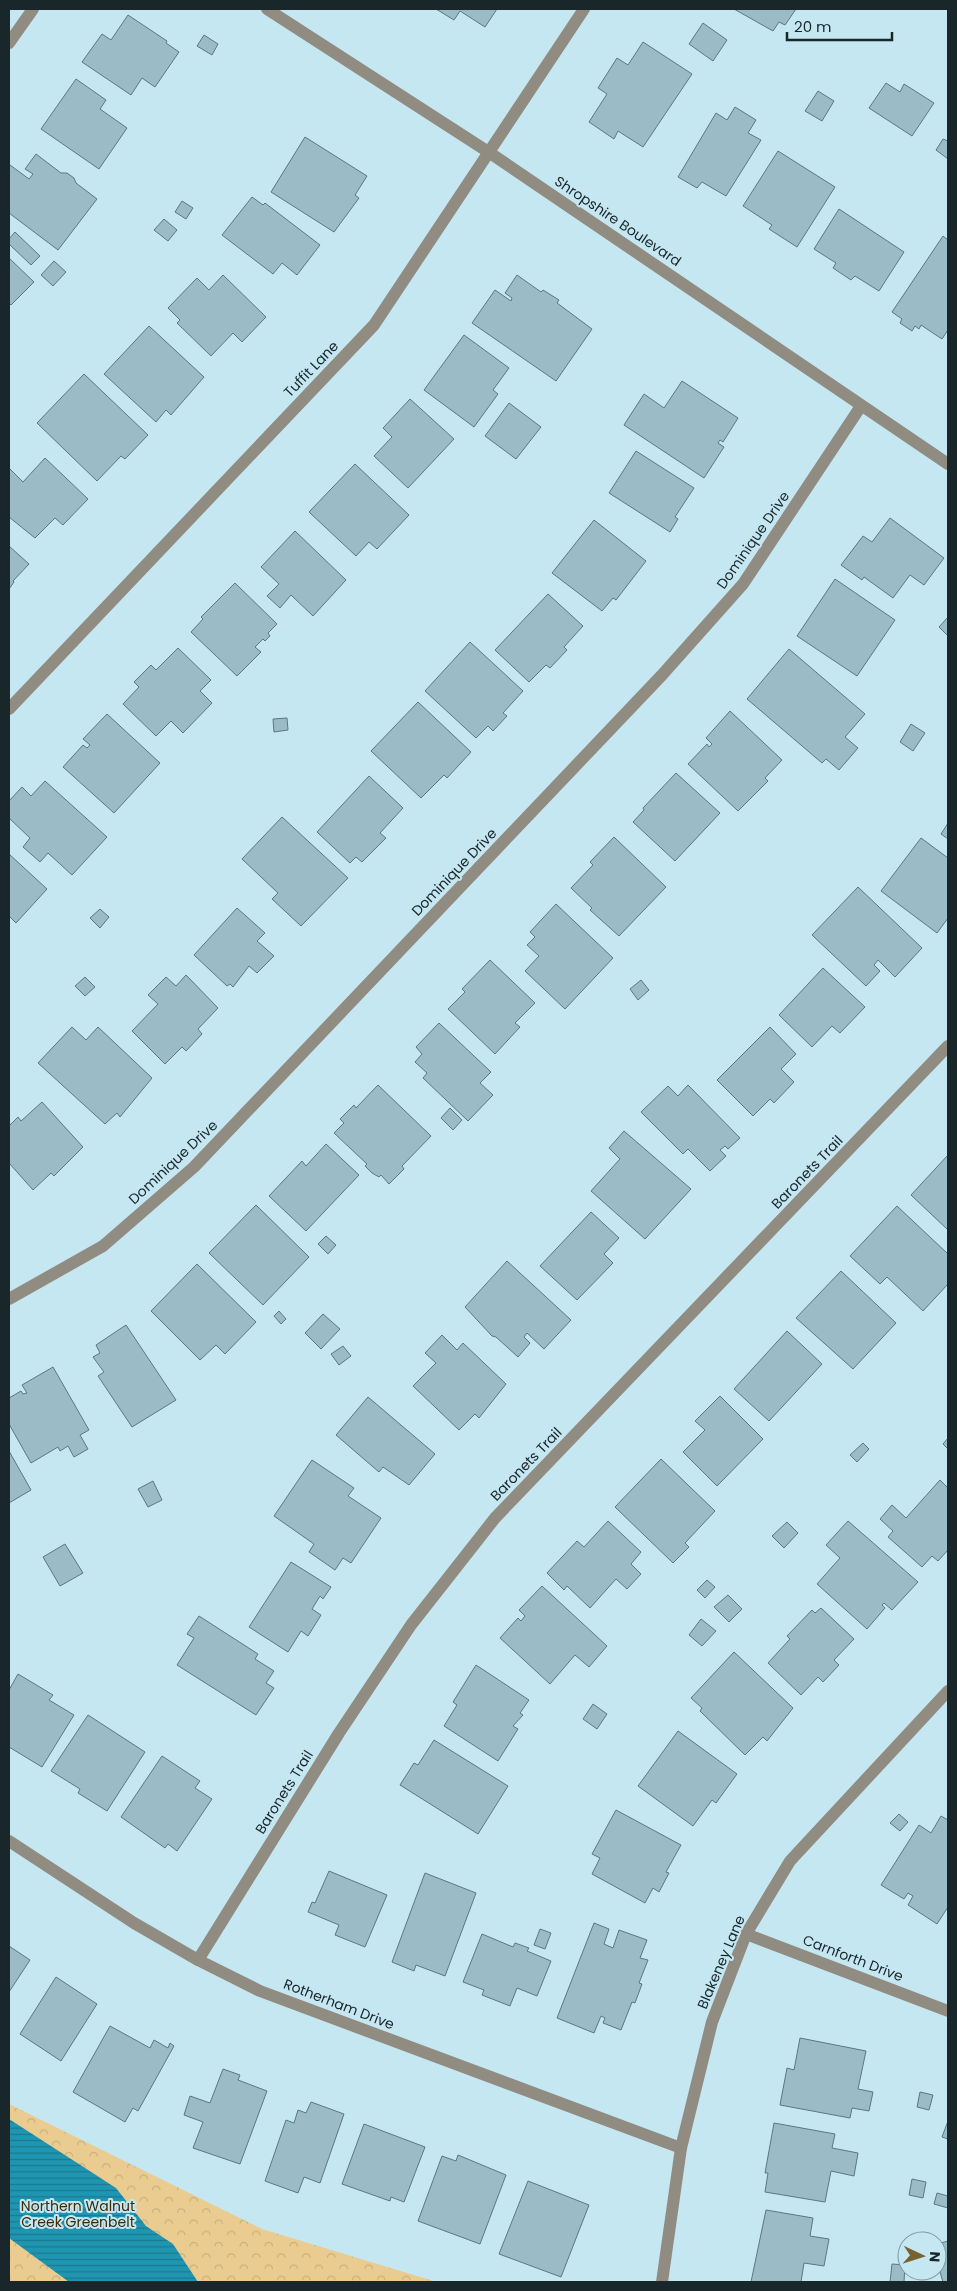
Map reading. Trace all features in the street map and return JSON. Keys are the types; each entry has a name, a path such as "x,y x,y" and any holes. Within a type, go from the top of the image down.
{"street":[{"path":"9,43 33,9"},
{"name":"Shropshire Boulevard","path":"267,9 490,153 948,464"},
{"name":"Tuffit Lane","path":"9,709 374,325 584,9"},
{"name":"Dominique Drive","path":"9,1299 103,1246 194,1166 242,1116 662,675 743,584 861,406"},
{"name":"Baronets Trail","path":"198,1960 339,1733 411,1624 495,1518 948,1046"},
{"name":"Blakeney Lane","path":"662,2282 681,2148 712,2022 746,1934 790,1861 948,1690"},
{"name":"Rotherham Drive","path":"9,1841 134,1923 198,1960 260,1991 681,2148"},
{"name":"Carnforth Drive","path":"746,1934 948,2011"}],"green space":[{"name":"Northern Walnut Creek Greenbelt","path":"9,2104 262,2229 437,2282 9,2282"}],"water":[{"path":"9,2119 116,2188 146,2226 173,2244 198,2282 69,2282 9,2238"}],"building":[{"path":"436,9 497,9 485,27 460,11 454,20"},
{"path":"734,9 796,9 785,25 779,22 773,31"},
{"path":"128,15 167,41 166,43 179,52 155,87 142,78 131,95 82,62 102,34 111,40"},
{"path":"703,23 727,40 713,61 689,44"},
{"path":"204,35 218,44 212,55 197,46"},
{"path":"643,42 692,74 643,147 618,131 614,139 589,122 607,94 598,88 617,58 628,65"},
{"path":"76,79 106,100 100,109 127,128 99,169 41,129"},
{"path":"886,83 900,92 904,84 934,103 912,136 869,108"},
{"path":"818,91 834,101 822,121 805,111"},
{"path":"735,107 756,120 748,133 761,140 726,196 702,182 697,188 678,177 716,113 727,120"},
{"path":"305,137 367,176 355,195 359,198 334,232 271,192"},
{"path":"943,139 948,141 948,159 936,150"},
{"path":"778,151 835,187 797,247 769,229 772,225 743,206"},
{"path":"36,154 61,173 67,173 74,178 76,183 97,199 58,250 9,213 9,167 10,165 29,179 33,174 25,169"},
{"path":"252,197 263,205 265,203 320,245 297,275 282,263 273,274 222,235"},
{"path":"182,201 193,208 186,219 175,212"},
{"path":"839,209 904,252 879,291 855,276 851,280 833,268 836,263 814,249"},
{"path":"164,219 177,230 168,241 154,230"},
{"path":"15,232 40,256 31,265 9,244 9,239"},
{"path":"943,236 948,240 948,330 942,339 921,325 919,329 915,326 912,331 900,323 902,319 892,312"},
{"path":"9,258 34,282 11,305 9,303"},
{"path":"54,261 66,272 53,286 41,275"},
{"path":"223,275 266,317 242,342 233,333 211,356 177,323 180,320 168,308 197,278 209,290"},
{"path":"517,275 541,292 543,290 559,300 557,303 592,329 556,381 472,323 495,290 511,301 512,298 505,293"},
{"path":"149,326 204,377 171,415 166,410 156,422 104,374"},
{"path":"464,335 509,368 493,390 498,394 474,427 424,390"},
{"path":"84,374 148,435 125,459 121,456 97,481 37,423"},
{"path":"682,381 738,418 723,442 720,440 718,443 724,447 704,478 624,425 644,394 664,408"},
{"path":"410,399 454,439 408,488 374,456 392,437 383,428"},
{"path":"509,403 541,427 516,459 485,436"},
{"path":"636,451 694,488 675,517 678,519 670,532 609,493"},
{"path":"45,458 88,499 63,525 55,518 35,538 9,517 9,468 23,482"},
{"path":"355,464 409,515 377,549 369,542 356,556 309,512"},
{"path":"890,518 944,558 924,585 910,575 893,598 864,577 862,580 841,565 863,536 872,542"},
{"path":"594,520 646,561 616,600 613,598 602,611 552,573"},
{"path":"295,531 346,580 313,616 291,595 280,608 267,596 279,584 261,567"},
{"path":"9,546 29,564 13,581 9,589"},
{"path":"835,579 895,620 857,676 797,636"},
{"path":"235,583 277,624 268,633 270,636 265,641 263,639 255,647 261,652 237,676 191,632 203,619 201,617"},
{"path":"548,594 583,626 564,647 567,650 550,668 546,665 529,682 495,650"},
{"path":"948,617 948,636 939,627"},
{"path":"470,642 523,691 503,713 507,716 493,731 488,726 476,738 425,691"},
{"path":"178,648 211,680 200,691 212,703 183,733 171,721 156,736 123,704 139,687 134,682 151,665 156,670"},
{"path":"789,649 865,714 845,737 858,748 839,770 826,759 822,763 747,699"},
{"path":"418,702 471,752 447,778 444,775 421,798 371,751"},
{"path":"730,711 782,760 765,778 768,781 738,811 688,764 707,744 709,747 712,744 706,738"},
{"path":"107,714 160,763 114,813 63,767 83,745 87,748 90,745 83,739"},
{"path":"287,718 288,730 274,732 273,719"},
{"path":"911,724 925,733 913,751 900,742"},
{"path":"676,773 720,813 675,861 633,822 644,810 643,808"},
{"path":"369,776 403,808 380,833 386,838 362,862 356,857 350,863 317,832"},
{"path":"45,781 107,837 72,875 48,853 40,862 23,847 30,838 9,818 9,801 22,787 31,796"},
{"path":"282,817 348,878 301,926 272,899 278,893 242,859"},
{"path":"948,823 948,839 941,834"},
{"path":"614,837 666,887 619,936 590,910 592,908 571,888 593,865 590,862"},
{"path":"921,838 948,858 948,918 937,933 881,891"},
{"path":"9,854 47,889 16,923 9,916"},
{"path":"858,887 922,948 895,977 878,960 874,965 880,971 866,986 812,935"},
{"path":"556,904 613,958 565,1009 525,971 539,956 527,945 535,937 530,932"},
{"path":"237,908 265,933 257,941 274,956 257,973 249,966 233,987 230,984 227,986 194,955"},
{"path":"100,909 109,917 100,928 90,918"},
{"path":"490,960 535,1003 515,1023 520,1027 495,1054 448,1009 465,992 462,989"},
{"path":"823,968 865,1007 840,1033 832,1026 812,1047 779,1015"},
{"path":"186,975 218,1008 198,1029 202,1034 186,1051 182,1047 165,1064 132,1031 158,1004 148,995 166,977 176,986"},
{"path":"85,977 95,987 85,996 75,986"},
{"path":"641,980 649,990 638,1000 630,989"},
{"path":"439,1023 491,1072 480,1083 493,1095 468,1121 423,1078 427,1073 415,1062 422,1054 416,1047"},
{"path":"72,1027 86,1040 98,1027 152,1078 120,1117 117,1113 105,1124 38,1063"},
{"path":"770,1027 796,1054 781,1069 794,1082 774,1103 770,1099 753,1116 717,1080"},
{"path":"378,1085 431,1136 402,1166 404,1169 389,1184 381,1175 379,1177 372,1173 365,1166 367,1164 334,1133 344,1123 340,1119 354,1105 356,1108"},
{"path":"688,1085 740,1138 728,1149 725,1146 720,1150 726,1156 710,1171 688,1149 683,1154 641,1112 668,1086 678,1096"},
{"path":"42,1102 83,1147 54,1176 51,1173 33,1190 9,1163 9,1126 18,1117 21,1121"},
{"path":"450,1108 462,1120 453,1130 441,1118"},
{"path":"624,1131 691,1189 645,1239 591,1191 620,1159 609,1148"},
{"path":"326,1144 359,1175 306,1231 269,1196 302,1161 306,1166"},
{"path":"948,1155 948,1230 911,1195"},
{"path":"256,1205 309,1257 263,1305 209,1253"},
{"path":"897,1206 948,1254 948,1284 923,1311 887,1277 880,1284 850,1256"},
{"path":"591,1212 619,1238 604,1254 613,1263 577,1300 540,1266"},
{"path":"326,1236 336,1245 328,1254 318,1244"},
{"path":"507,1261 571,1320 544,1349 527,1333 524,1337 530,1343 518,1357 496,1337 492,1336 465,1307"},
{"path":"197,1264 256,1322 225,1354 216,1345 200,1360 151,1311"},
{"path":"841,1271 896,1323 853,1369 796,1318"},
{"path":"279,1311 286,1319 281,1324 274,1316"},
{"path":"323,1314 340,1329 321,1349 305,1333"},
{"path":"126,1325 176,1400 132,1427 98,1376 104,1372 93,1357 100,1353 96,1345"},
{"path":"787,1331 822,1364 769,1421 734,1389"},
{"path":"442,1335 457,1350 463,1343 506,1384 479,1418 475,1414 459,1430 413,1386 436,1363 425,1353"},
{"path":"343,1346 351,1356 339,1365 331,1354"},
{"path":"53,1367 89,1430 80,1435 88,1449 74,1457 68,1446 60,1451 58,1447 31,1463 9,1424 9,1398 21,1391 23,1394 27,1393 22,1385"},
{"path":"720,1396 763,1439 717,1486 683,1452 705,1430 695,1421"},
{"path":"368,1397 435,1454 409,1485 383,1467 379,1472 336,1435"},
{"path":"948,1438 948,1449 943,1444"},
{"path":"863,1443 869,1449 857,1462 850,1455"},
{"path":"9,1451 31,1490 9,1503"},
{"path":"661,1459 715,1511 685,1543 689,1547 673,1563 615,1507"},
{"path":"312,1460 354,1488 348,1496 381,1518 351,1563 343,1558 335,1570 309,1552 314,1544 274,1516"},
{"path":"940,1480 948,1488 948,1550 938,1561 932,1556 922,1567 888,1537 893,1531 880,1519 892,1505 906,1518"},
{"path":"153,1481 162,1500 148,1507 138,1489"},
{"path":"608,1521 641,1552 631,1564 641,1574 627,1589 616,1579 590,1608 567,1586 564,1590 547,1573 577,1541 584,1547"},
{"path":"848,1521 918,1582 892,1610 884,1603 882,1605 885,1608 867,1629 817,1584 840,1558 826,1545"},
{"path":"787,1522 798,1533 784,1548 772,1536"},
{"path":"65,1544 83,1573 60,1586 43,1557"},
{"path":"291,1562 331,1587 323,1599 320,1596 312,1609 321,1615 308,1636 301,1631 288,1652 249,1627"},
{"path":"707,1580 715,1587 705,1598 697,1590"},
{"path":"542,1586 607,1646 589,1667 575,1655 550,1684 500,1638 518,1618 521,1621 525,1616 519,1610"},
{"path":"728,1595 742,1609 729,1622 714,1607"},
{"path":"821,1608 854,1639 834,1660 839,1665 823,1682 818,1677 801,1695 768,1663 790,1639 787,1636 812,1610 815,1613"},
{"path":"199,1616 258,1654 255,1659 274,1671 266,1683 274,1688 256,1715 177,1665 194,1638 187,1634"},
{"path":"701,1619 716,1631 702,1646 689,1635"},
{"path":"734,1652 793,1708 767,1741 763,1737 745,1755 700,1711 702,1708 691,1698"},
{"path":"476,1665 529,1700 520,1713 523,1715 513,1726 518,1729 498,1761 444,1726 457,1705 453,1702"},
{"path":"18,1674 53,1695 49,1700 74,1715 42,1767 9,1747 9,1690"},
{"path":"593,1704 607,1714 597,1729 583,1719"},
{"path":"88,1715 145,1752 107,1811 78,1793 80,1789 51,1771"},
{"path":"678,1731 737,1774 716,1803 712,1800 693,1826 638,1786"},
{"path":"434,1740 508,1786 478,1834 400,1785 414,1763 418,1765"},
{"path":"162,1756 200,1781 195,1788 212,1799 177,1851 168,1844 165,1848 121,1817"},
{"path":"616,1810 681,1845 666,1872 669,1873 659,1892 653,1888 645,1903 592,1874 600,1858 592,1854"},
{"path":"899,1814 908,1822 900,1831 890,1823"},
{"path":"941,1816 948,1820 948,1907 937,1924 908,1905 913,1896 908,1893 904,1899 881,1885 919,1825 931,1833"},
{"path":"329,1871 387,1895 365,1947 335,1935 339,1925 308,1912 312,1902 315,1903"},
{"path":"425,1873 476,1893 445,1976 416,1965 414,1971 392,1962"},
{"path":"594,1923 609,1929 604,1944 613,1948 619,1930 647,1940 640,1958 648,1960 639,1983 642,1984 635,2003 632,2002 621,2030 603,2023 605,2018 601,2016 594,2033 557,2018"},
{"path":"540,1929 551,1933 545,1949 534,1945"},
{"path":"482,1934 513,1947 515,1943 529,1948 527,1951 551,1961 537,1996 517,1988 510,2006 482,1995 484,1990 463,1982"},
{"path":"9,1946 30,1960 9,1992"},
{"path":"56,1977 97,2004 61,2061 20,2034"},
{"path":"110,2026 150,2048 154,2040 168,2048 170,2043 174,2046 138,2111 133,2108 125,2122 73,2092"},
{"path":"800,2038 866,2051 858,2089 873,2092 869,2111 852,2108 850,2118 780,2105 787,2068 794,2070"},
{"path":"223,2069 240,2075 238,2080 267,2091 240,2164 193,2148 203,2122 184,2115 190,2096 210,2103"},
{"path":"920,2092 933,2095 929,2110 917,2107"},
{"path":"311,2102 344,2114 320,2183 304,2177 298,2193 265,2181 286,2120 294,2123 298,2110 306,2113"},
{"path":"948,2121 948,2139 942,2137"},
{"path":"774,2123 835,2134 832,2148 858,2153 854,2176 831,2171 825,2202 765,2192 768,2173 765,2173"},
{"path":"364,2124 425,2147 404,2202 391,2197 390,2201 342,2184"},
{"path":"458,2155 506,2175 480,2244 418,2221 442,2156 456,2161"},
{"path":"912,2179 926,2182 923,2198 909,2195"},
{"path":"528,2181 589,2205 561,2277 499,2254"},
{"path":"937,2193 948,2196 948,2208 934,2204"},
{"path":"766,2210 813,2218 810,2236 829,2239 824,2266 804,2263 801,2282 751,2282"},
{"path":"947,2241 948,2282 943,2282 947,2281"},
{"path":"892,2264 897,2264 897,2281 904,2282 890,2282"}]}
